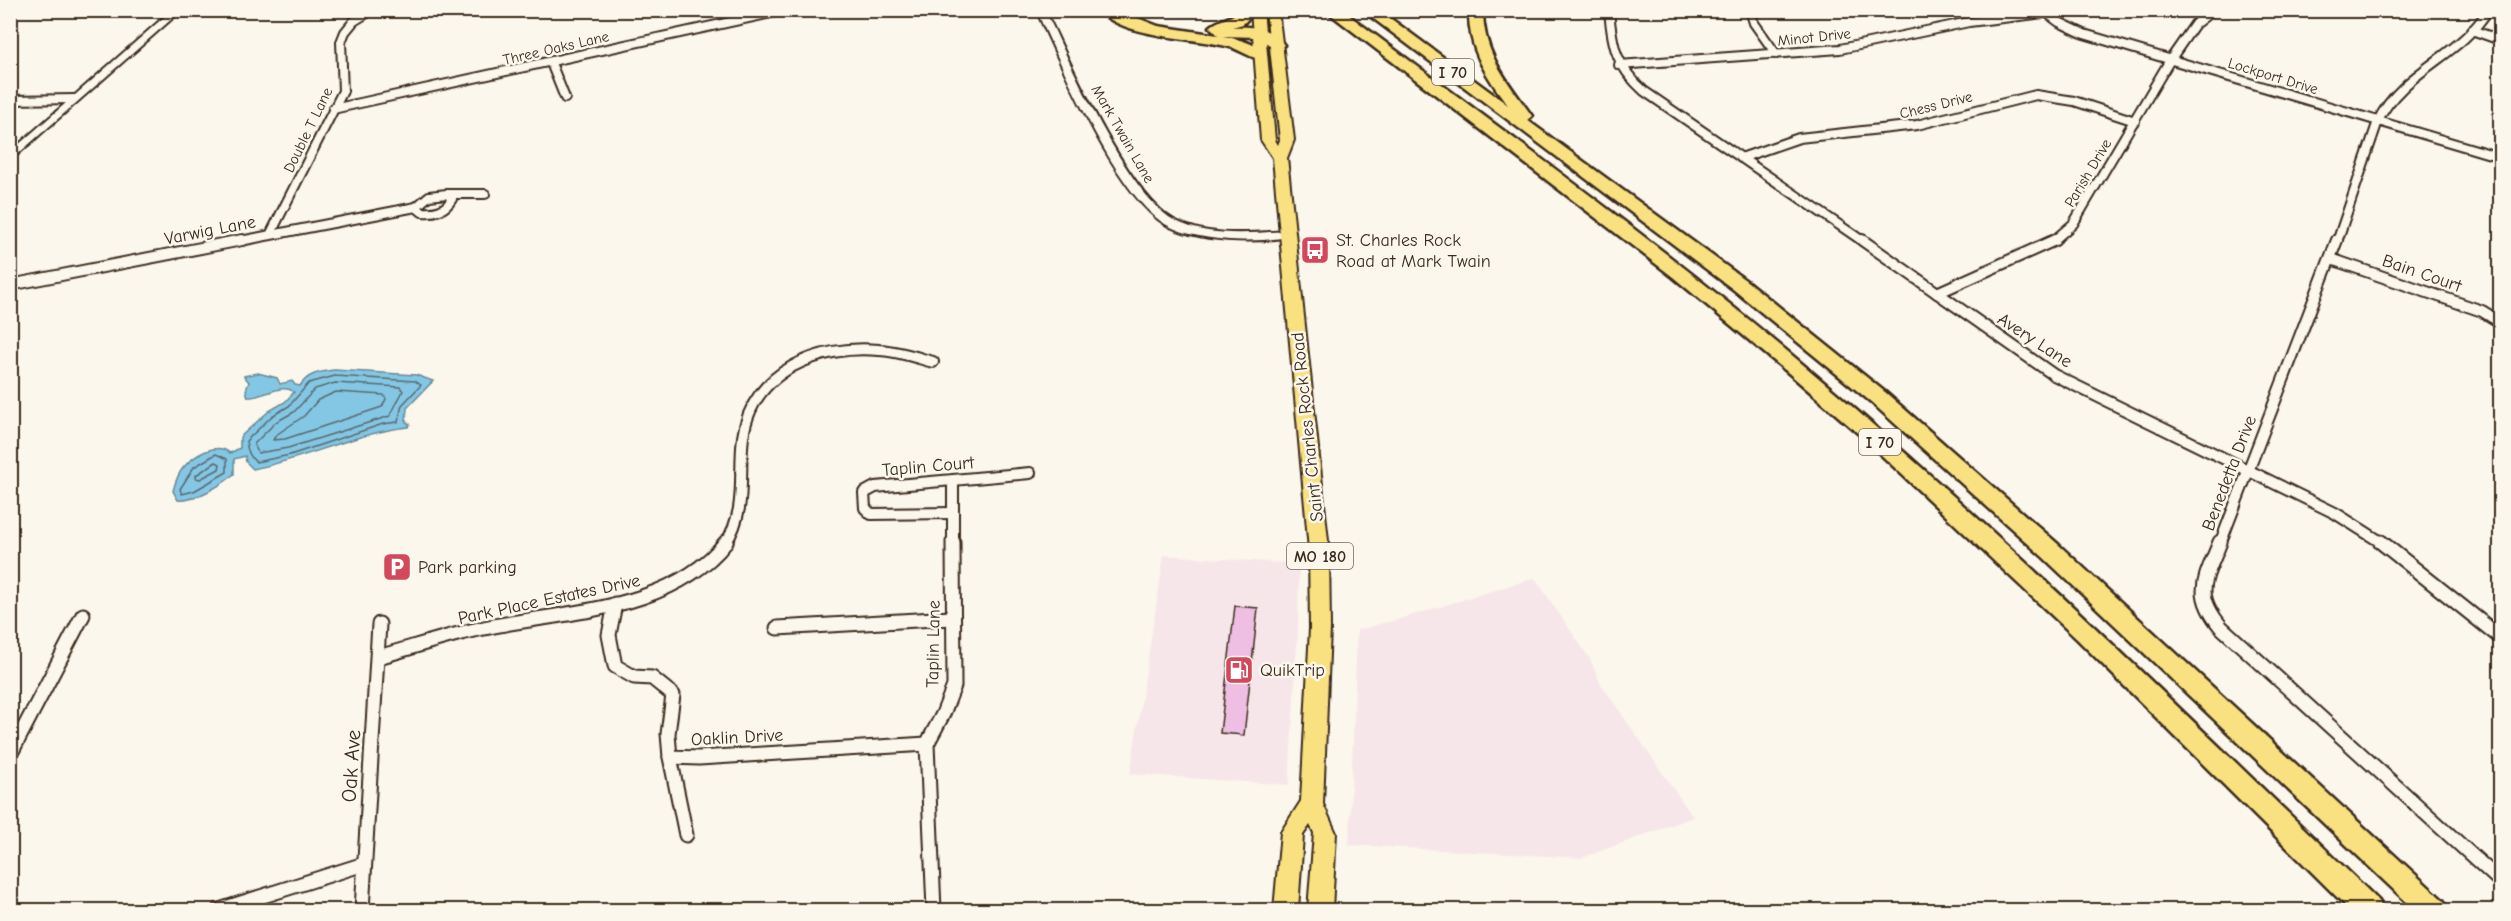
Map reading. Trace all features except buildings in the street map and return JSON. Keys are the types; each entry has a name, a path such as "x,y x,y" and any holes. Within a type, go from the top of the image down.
{"highway":[{"path":"1105,10 1125,21 1164,32 1240,44 1260,55"},
{"path":"1126,10 1163,24 1267,36"},
{"path":"1202,30 1238,21 1248,10"},
{"name":"I 70","path":"1332,10 1678,273 1802,374 1994,547 2369,910"},
{"name":"I 70","path":"1369,10 1741,286 1934,446 2051,551 2434,910"},
{"path":"1476,10 1477,33 1486,64 1537,134"},
{"path":"1218,39 1267,36"}],"main road":[{"name":"Saint Charles Rock Road","path":"1257,10 1267,36 1287,140 1280,158 1320,550 1320,628 1312,804 1325,833 1320,910"},
{"name":"Saint Charles Rock Road","path":"1272,10 1267,36 1260,55 1268,140 1280,158"},
{"path":"1286,910 1292,832 1312,804"}],"street":[{"path":"10,158 74,99 178,10"},
{"name":"Double T Lane","path":"270,235 343,92 341,42 345,32 354,21 372,10"},
{"name":"Three Oaks Lane","path":"333,109 785,10"},
{"name":"Mark Twain Lane","path":"1040,10 1101,132 1143,198 1159,215 1169,222 1194,230 1228,236 1287,234"},
{"path":"1609,10 1619,65"},
{"path":"1750,10 1754,23 1776,54"},
{"name":"Parish Drive","path":"1937,293 2056,240 2073,224 2170,60 2195,24 2213,10"},
{"name":"Benedetta Drive","path":"2488,10 2486,16 2472,30 2389,101 2378,122 2331,259 2202,589 2203,600 2210,615 2240,646 2500,881"},
{"name":"Minot Drive","path":"1619,65 1840,49 1969,22 2044,12"},
{"name":"Lockport Drive","path":"2044,12 2084,34 2500,157"},
{"path":"2472,30 2500,40"},
{"path":"551,63 565,98"},
{"name":"Avery Lane","path":"1619,65 1633,82 1657,102 2054,375 2335,513 2390,547 2500,637"},
{"name":"Chess Drive","path":"1741,158 1799,138 1908,127 2036,95 2080,101 2135,121"},
{"path":"10,100 74,99"},
{"name":"Varwig Lane","path":"10,285 416,207 428,196 449,199 434,213 422,213 416,207"},
{"name":"Bain Court","path":"2331,259 2482,311 2500,322"},
{"name":"Park Place Estates Drive","path":"378,657 487,627 615,604 662,592 700,571 734,528 741,505 744,426 754,397 786,368 826,352 865,348 919,356 933,362"},
{"name":"Taplin Court","path":"953,513 872,514 865,508 864,493 875,487 1030,473"},
{"name":"Taplin Lane","path":"927,744 944,714 954,687 953,481"},
{"name":"Oaklin Drive","path":"615,604 609,620 608,645 615,666 634,677 652,678 673,695 668,734 670,756 699,758 927,744"},
{"path":"10,755 15,737 83,615"},
{"path":"777,628 952,618"},
{"name":"Oak Ave","path":"362,910 379,624"},
{"path":"927,744 934,910"},
{"path":"670,756 686,835"},
{"path":"219,910 364,864"}],"shaded area":[{"name":"QuikTrip","path":"1164,555 1299,564 1298,628 1289,785 1130,774"},
{"path":"1535,578 1590,659 1601,684 1693,817 1582,858 1349,845 1357,630"}],"water":[{"path":"334,370 416,375 433,381 407,408 406,422 410,424 408,427 350,440 273,465 253,469 246,462 245,456 234,459 234,474 229,478 200,495 178,500 173,491 187,463 212,449 230,453 240,448 240,437 269,411 285,402 294,392 289,389 278,389 248,397 246,390 249,382 244,376 258,373 277,378 280,384 292,381 295,385 300,386 311,376"}],"place":[{"name":"St. Charles Rock Road at Mark Twain","path":"1315,250"},
{"name":"Park parking","path":"397,567"},
{"name":"QuikTrip","path":"1239,670"}]}
